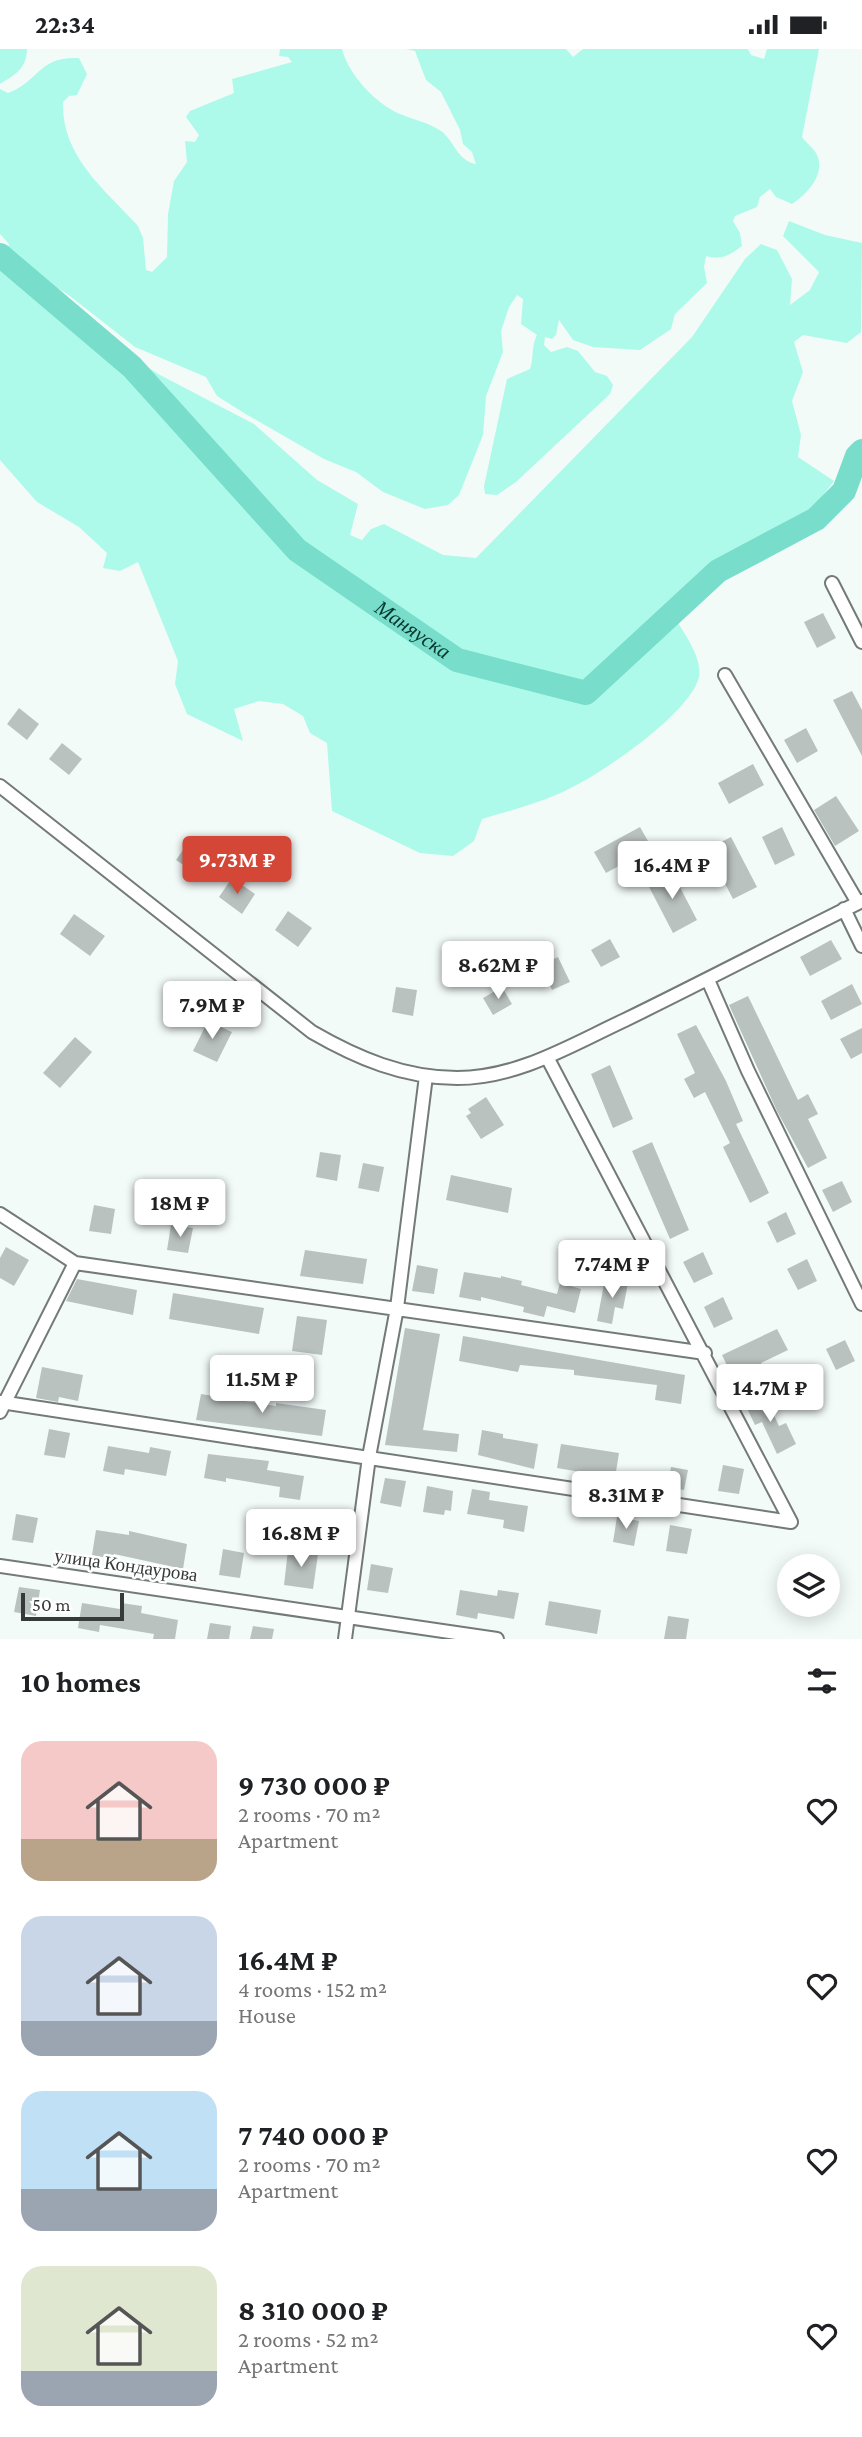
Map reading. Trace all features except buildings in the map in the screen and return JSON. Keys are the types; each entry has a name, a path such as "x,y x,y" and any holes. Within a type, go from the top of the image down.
{"street":[{"path":"832,583 862,642"},
{"path":"0,786 312,1032 361,1059 426,1076 457,1078 489,1075 520,1069 547,1057 708,980 860,902 725,675"},
{"path":"844,909 862,946"},
{"path":"708,980 754,1083 862,1304"},
{"path":"75,1263 2,1406 369,1457 791,1522 705,1353 547,1057"},
{"path":"345,1639 369,1457 397,1308 426,1076"},
{"path":"0,1214 75,1263 705,1353"},
{"name":"улица Кондаурова","path":"0,1566 497,1639"}],"green space":[{"path":"0,49 27,49 22,66 0,84"},
{"path":"280,49 342,49 350,68 373,96 400,114 441,131 464,159 476,164 472,152 463,144 460,130 441,92 426,80 415,51 406,49 566,49 573,57 583,49 748,49 751,55 764,59 767,49 819,49 802,137 817,155 819,170 813,184 792,204 776,197 770,189 760,197 757,207 735,216 733,221 740,233 742,246 725,256 706,256 704,267 707,283 675,314 671,329 640,350 593,347 573,340 559,320 556,335 552,339 545,337 544,345 551,352 567,347 578,351 595,372 607,376 613,385 610,394 516,482 497,495 485,494 484,486 507,379 530,369 537,335 521,324 523,299 517,295 509,307 501,331 503,352 486,396 483,435 459,495 448,505 425,509 383,492 356,472 324,459 244,413 217,396 206,377 135,347 66,293 37,277 7,252 9,244 0,234 0,89 8,93 55,61 79,58 87,74 77,95 69,96 63,102 69,139 87,170 138,226 143,238 146,270 152,272 167,257 168,214 174,181 187,162 185,141 195,142 199,135 186,117 190,111 234,93 232,79 292,62 288,57 279,56"},
{"path":"789,221 825,235 862,243 861,332 847,343 803,335 794,342 803,372 792,401 801,435 798,457 834,481 810,512 718,565 670,609 694,651 699,677 693,691 667,721 612,763 570,788 482,819 474,841 453,856 420,853 332,811 327,743 310,733 303,716 283,704 259,701 234,709 243,741 187,714 175,684 178,661 138,562 120,571 103,568 107,553 79,527 37,502 0,460 0,259 109,343 160,375 254,424 317,480 358,504 350,535 362,540 371,529 384,524 443,555 476,558 692,337 745,259 761,244 777,250 792,279 790,305 810,290 819,272 783,236"}],"waterway":[{"name":"Маняуска","path":"0,255 132,367 297,550 457,660 586,693 718,571 816,519 844,491 857,456 862,451"}]}
